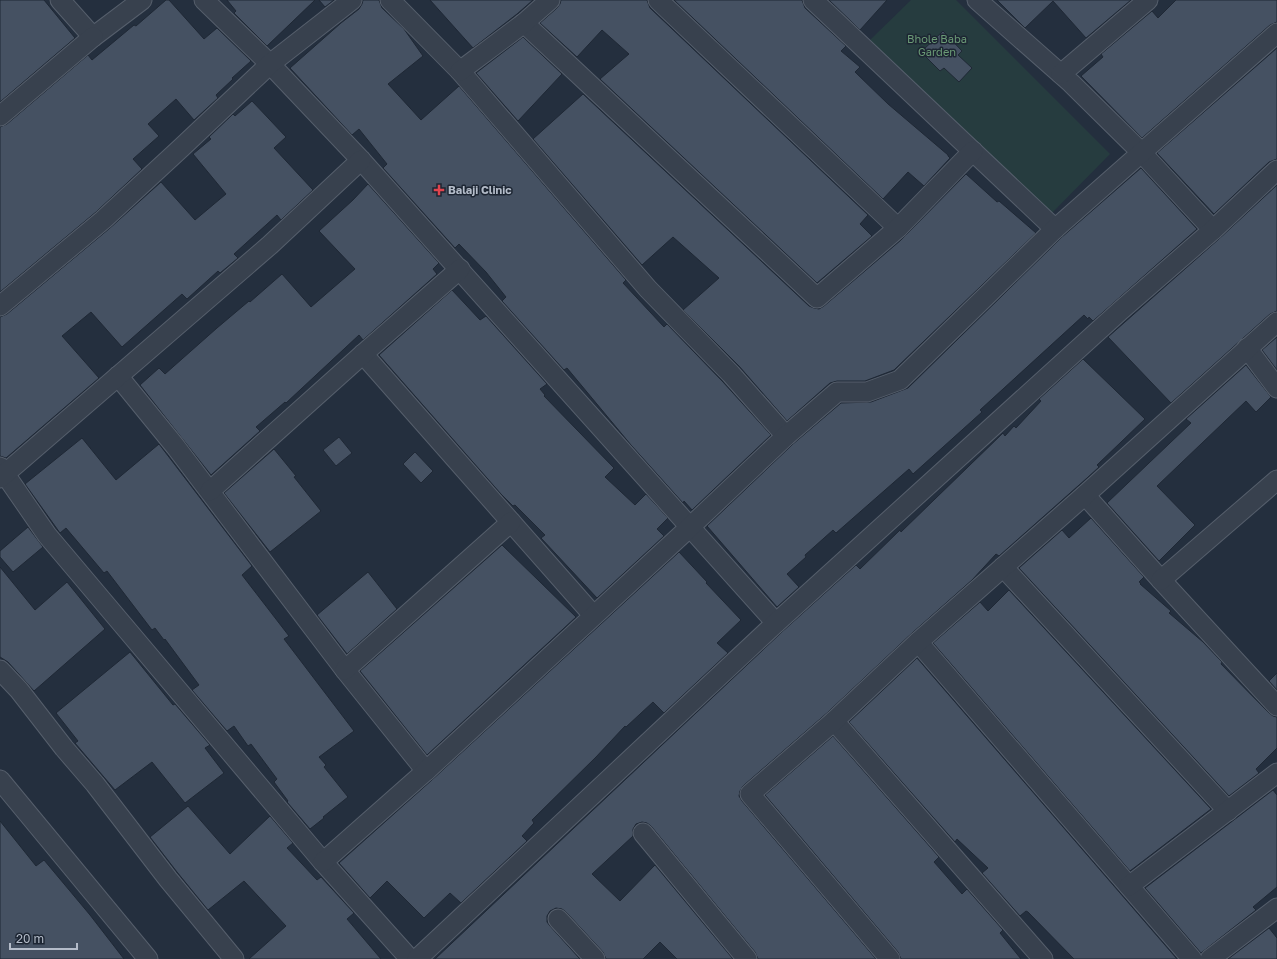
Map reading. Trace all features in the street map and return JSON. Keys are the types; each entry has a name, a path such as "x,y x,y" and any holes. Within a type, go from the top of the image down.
{"street":[{"path":"60,0 93,37"},
{"path":"0,116 93,37 142,0"},
{"path":"204,0 270,64 360,160 776,623"},
{"path":"0,306 103,220 270,64 352,0"},
{"path":"390,0 460,70 648,289 731,374 786,436"},
{"path":"460,70 524,23 550,0"},
{"path":"658,0 898,228"},
{"path":"813,0 1055,229"},
{"path":"1061,74 1148,0"},
{"path":"984,2 1141,152 1213,230"},
{"path":"524,23 817,298 898,228 973,151"},
{"path":"323,862 426,771 690,527 786,436 837,392 867,392 900,380 1055,229 1277,33"},
{"path":"360,160 270,245 118,376 2,473 47,536 323,862 410,959"},
{"path":"417,959 776,623 1120,311 1213,230 1277,170"},
{"path":"210,491 363,354 460,270"},
{"path":"890,959 750,794 834,721 918,642 1277,322"},
{"path":"1247,348 1277,388"},
{"path":"363,354 594,615"},
{"path":"118,376 175,446 345,670 426,771"},
{"path":"1161,580 1277,480"},
{"path":"1084,495 1277,706"},
{"path":"345,670 511,522"},
{"path":"1003,567 1228,811"},
{"path":"918,642 1192,959"},
{"path":"0,670 19,690 64,748 95,784 168,880 234,959"},
{"path":"834,721 1043,959"},
{"path":"1129,886 1277,773"},
{"path":"0,780 148,959"},
{"path":"643,833 747,959"},
{"path":"1210,959 1277,908"},
{"path":"558,919 595,959"}],"green space":[{"name":"Bhole Baba Garden","path":"911,0 956,0 1110,154 1049,216 869,41"}],"building":[{"path":"0,0 44,0 75,38 0,102"},
{"path":"166,0 169,0 204,39 217,28 251,61 216,95 218,98 194,120 176,99 148,124 159,136 133,159 142,169 96,212 0,292 0,127 7,124 88,55 92,60 134,25 136,26"},
{"path":"227,0 315,0 267,46 234,13 236,11"},
{"path":"319,0 334,0 325,7"},
{"path":"363,0 379,0 382,8 404,29 423,56 388,84 421,120 459,86 626,280 623,283 664,327 667,324 723,382 771,435 692,510 684,501 683,503 631,445 567,368 564,370 502,301 506,297 486,272 459,244 455,248 383,168 387,164 359,129 352,135 290,68 359,9"},
{"path":"430,0 533,0 473,48"},
{"path":"561,0 647,0 650,8 868,215 860,224 872,236 817,283 600,79 629,54 602,30 577,57 540,23 557,8"},
{"path":"674,0 802,0 805,8 846,46 841,51 860,67 855,72 888,104 950,158 924,186 908,172 883,199"},
{"path":"829,0 887,0 860,30"},
{"path":"997,0 1131,0 1086,38 1053,1 1025,28"},
{"path":"1176,0 1277,0 1277,22 1270,25 1142,138 1081,76 1103,57 1101,54 1152,11 1158,18"},
{"path":"943,31 962,51 958,55 972,68 959,82 944,68 940,71 921,52"},
{"path":"523,37 562,74 518,121 476,73"},
{"path":"1277,48 1277,159 1269,162 1214,214 1157,153"},
{"path":"583,94 809,306 814,308 819,309 824,306 901,240 966,174 997,202 999,201 1036,233 894,370 865,381 837,381 830,383 787,421 739,366 683,310 719,278 673,237 642,265 533,139"},
{"path":"252,101 286,137 274,148 313,190 281,220 277,215 234,254 238,258 220,273 218,271 187,299 182,294 122,347 91,312 62,336 99,378 6,458 0,456 0,317 7,314 110,228 161,182 195,220 226,194 193,154 211,139 209,137 233,114 235,116"},
{"path":"1141,168 1197,229 1093,321 1084,315 980,410 982,412 913,474 909,469 836,533 833,530 805,555 806,557 787,574 799,587 777,607 707,526 793,444 841,403 871,402 908,388 1062,237"},
{"path":"368,184 439,263 433,269 437,274 363,340 359,335 286,403 285,402 256,427 260,431 211,475 140,385 159,368 165,374 282,274 311,307 355,269 319,231"},
{"path":"1277,185 1277,311 1270,314 1171,403 1108,337 1220,238"},
{"path":"452,290 480,320 486,316 547,384 540,389 545,395 544,396 614,468 605,477 635,505 646,494 668,518 657,529 664,536 597,598 541,538 545,535 515,505 513,506 501,494 379,355"},
{"path":"1277,337 1277,370 1262,350"},
{"path":"1083,359 1145,419 1097,465 1099,467 999,556 996,554 972,580 911,634 827,713 743,786 740,791 739,796 742,801 876,959 758,959 755,952 651,826 642,822 636,824 633,829 633,836 592,874 620,901 655,865 733,959 677,959 660,942 643,959 606,959 603,952 566,912 562,909 556,908 550,911 547,916 547,922 580,959 435,959 783,631 856,565 860,569 900,530 901,532 1003,433 1005,436 1014,426 1016,428 1041,401 1039,399"},
{"path":"1246,365 1271,397 1256,412 1246,401 1157,486 1195,525 1159,561 1107,503 1191,423 1186,419"},
{"path":"339,437 352,453 336,466 323,450"},
{"path":"82,438 116,480 159,444 252,566 242,575 289,636 284,639 354,731 319,757 326,765 324,767 348,797 310,829 287,802 288,801 274,782 277,779 251,744 248,746 234,726 227,731 192,690 199,685 165,639 164,640 155,628 152,630 107,571 104,573 66,528 60,533 25,484"},
{"path":"274,449 296,476 294,477 321,511 270,552 224,493"},
{"path":"415,452 433,471 421,483 403,464"},
{"path":"1091,518 1144,577 1139,582 1141,583 1140,584 1171,611 1169,613 1203,642 1222,662 1221,664 1269,713 1277,717 1277,748 1256,769 1259,773 1229,796 1019,568 1062,530 1069,538"},
{"path":"28,527 43,547 13,572 0,557 0,551"},
{"path":"502,545 576,617 427,755 360,671"},
{"path":"679,552 741,620 717,643 728,653 664,713 653,702 626,727 625,726 532,820 534,823 522,836 527,841 461,903 450,893 424,918 387,881 370,898 339,863 433,779"},
{"path":"0,567 35,610 67,582 105,629 34,691 8,662 0,657"},
{"path":"368,572 397,609 347,654 317,615"},
{"path":"1009,590 1211,809 1130,871 933,643 980,602 988,611"},
{"path":"130,652 173,705 175,704 210,745 205,748 224,773 185,803 152,762 115,790 75,743 78,741 56,713"},
{"path":"917,658 1177,959 1074,959 1028,912 1026,911 1020,916 982,873 988,868 957,839 955,842 849,722"},
{"path":"1277,673 1277,690 1269,681"},
{"path":"833,736 939,857 934,862 962,894 967,889 1003,930 1000,933 1021,959 901,959 898,952 765,795"},
{"path":"1273,790 1277,795 1277,887 1253,907 1256,910 1201,953 1145,888"},
{"path":"188,806 230,854 270,816 293,843 287,848 317,880 321,877 354,913 347,919 381,959 249,959 286,926 244,881 208,910 150,837"},
{"path":"0,821 36,866 44,860 90,915 124,959 0,959"},
{"path":"1269,928 1277,938 1277,959 1228,959"}],"place":[{"name":"Balaji Clinic","path":"439,190"}]}
